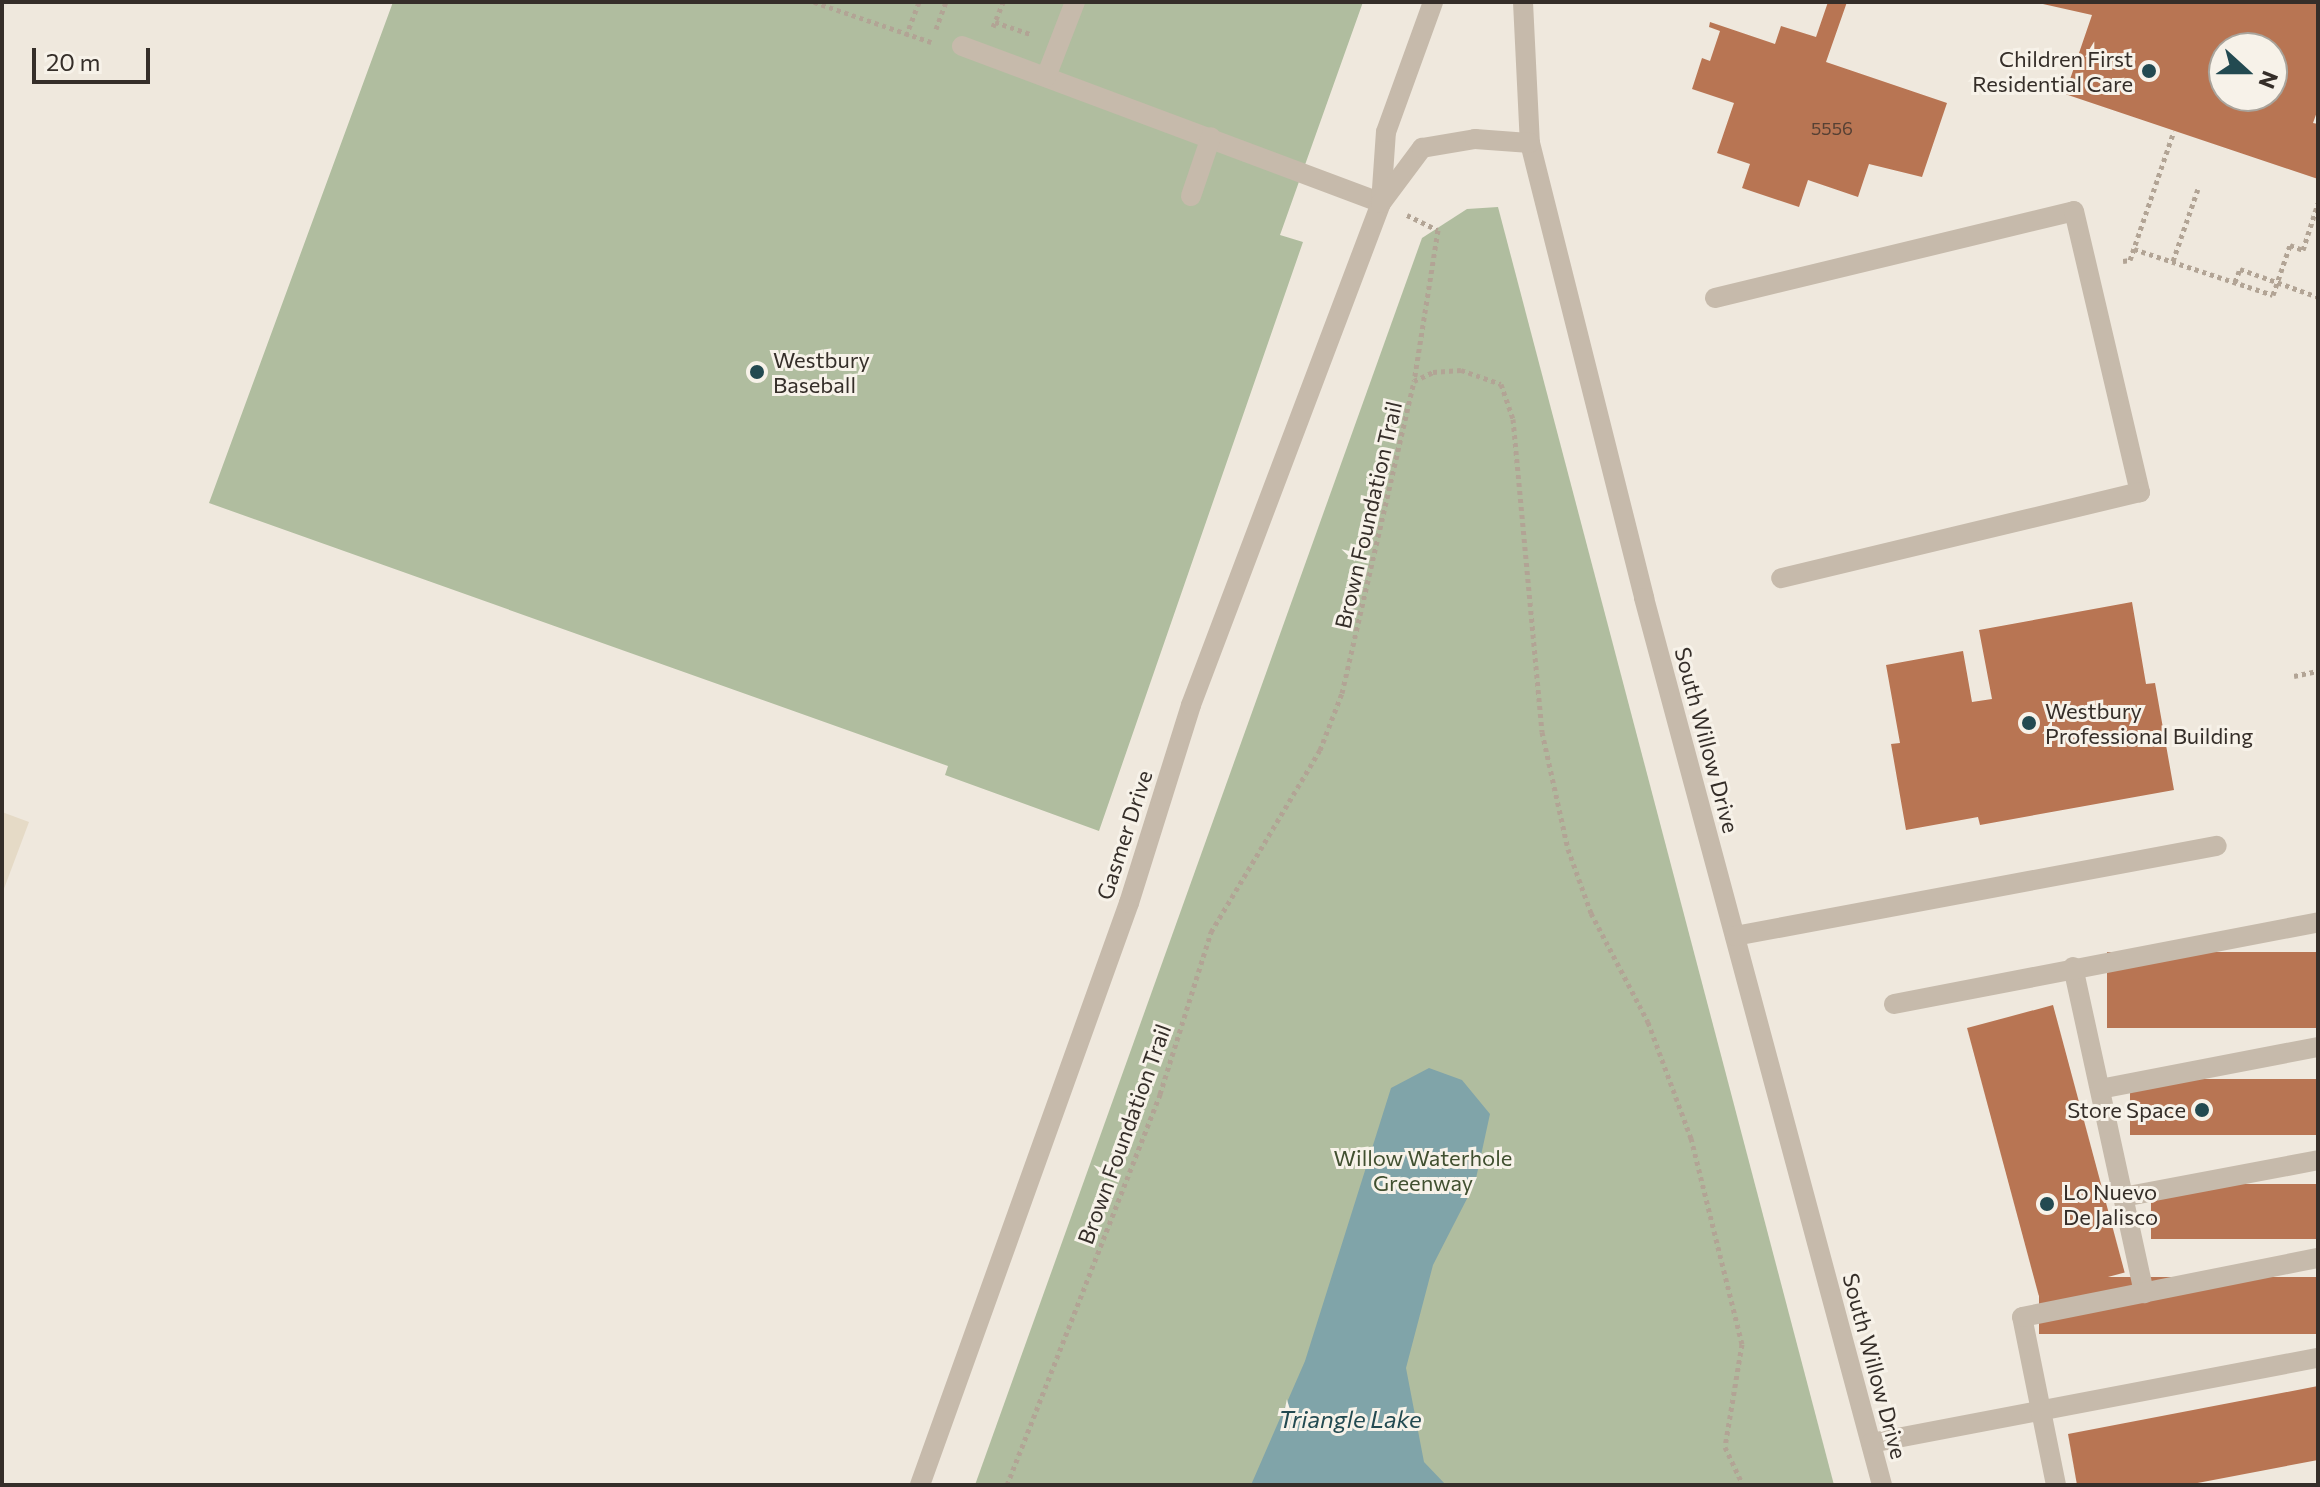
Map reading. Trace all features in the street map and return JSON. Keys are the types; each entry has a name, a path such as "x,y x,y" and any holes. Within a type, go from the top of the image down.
{"street":[{"path":"1046,77 1075,2"},
{"name":"Gasmer Drive","path":"1381,203 1386,132 1433,2"},
{"name":"South Willow Drive","path":"1523,2 1530,143 1735,936 1882,1485"},
{"path":"962,46 1381,203"},
{"path":"1191,196 1211,137"},
{"name":"Gasmer Drive","path":"920,1485 1129,903 1191,705 1381,203 1422,148 1475,139 1530,143"},
{"path":"1715,298 2074,211 2140,492 1781,578"},
{"path":"1735,936 2217,846"},
{"path":"1894,1004 2318,922"},
{"path":"2073,967 2144,1293"},
{"path":"2100,1089 2318,1047"},
{"path":"2123,1197 2318,1160"},
{"path":"2056,1485 2022,1317 2318,1258"},
{"path":"1871,1443 2041,1408 2318,1358"}],"path":[{"path":"814,2 930,45 946,2"},
{"path":"906,36 919,2"},
{"path":"995,22 1039,38"},
{"path":"2123,261 2130,260 2174,131"},
{"path":"2173,261 2198,189"},
{"path":"1381,203 1438,230 1414,381"},
{"path":"2134,249 2273,295 2290,245 2303,250 2318,203"},
{"path":"2235,282 2240,269 2318,297"},
{"name":"Brown Foundation Trail","path":"1007,1485 1160,1094 1211,932 1320,750 1342,693 1414,381 1433,372 1461,370 1501,384 1513,419 1542,732 1568,849 1591,913 1648,1022 1691,1138 1742,1344 1725,1447 1743,1485"},
{"path":"2294,676 2318,671"}],"green space":[{"name":"Westbury Baseball","path":"393,2 1363,2 1280,235 1303,242 1099,831 945,775 948,766 209,503"},
{"name":"Willow Waterhole Greenway","path":"1498,207 1834,1485 975,1485 1422,238 1467,209"}],"shaded area":[{"path":"2,812 29,822 2,894"}],"water":[{"name":"Triangle Lake","path":"1429,1068 1462,1080 1490,1114 1475,1183 1433,1265 1406,1368 1424,1462 1446,1485 1251,1485 1305,1361 1391,1088"}],"building":[{"name":"Children First Residential Care","path":"1828,2 1847,2 1826,62 1947,103 1922,177 1869,164 1858,197 1808,180 1799,207 1742,188 1750,164 1717,153 1734,103 1692,89 1702,58 1710,61 1720,31 1709,27 1710,22 1775,44 1781,26 1816,37"},
{"name":"Children First Residential Care","path":"2034,2 2318,2 2318,109 2313,123 2318,124 2318,179 2065,94 2092,15"},
{"name":"Westbury Professional Building","path":"2132,602 2146,684 2155,683 2174,790 1980,825 1978,817 1906,830 1891,744 1900,743 1886,665 1963,651 1972,702 1992,699 1979,630"},
{"path":"2107,952 2318,952 2318,1028 2107,1028"},
{"path":"2053,1005 2125,1273 2039,1296 1967,1028"},
{"path":"2130,1079 2318,1079 2318,1135 2130,1135"},
{"path":"2151,1184 2318,1184 2318,1239 2151,1239"},
{"path":"2039,1277 2318,1277 2318,1334 2039,1334"},
{"path":"2318,1386 2318,1460 2187,1485 2077,1485 2068,1434"}],"place":[{"name":"Children First Residential Care","path":"2149,71"},
{"name":"Westbury Baseball","path":"757,372"},
{"name":"Westbury Professional Building","path":"2029,723"},
{"name":"Store Space","path":"2202,1110"},
{"name":"Lo Nuevo De Jalisco","path":"2047,1204"}]}
